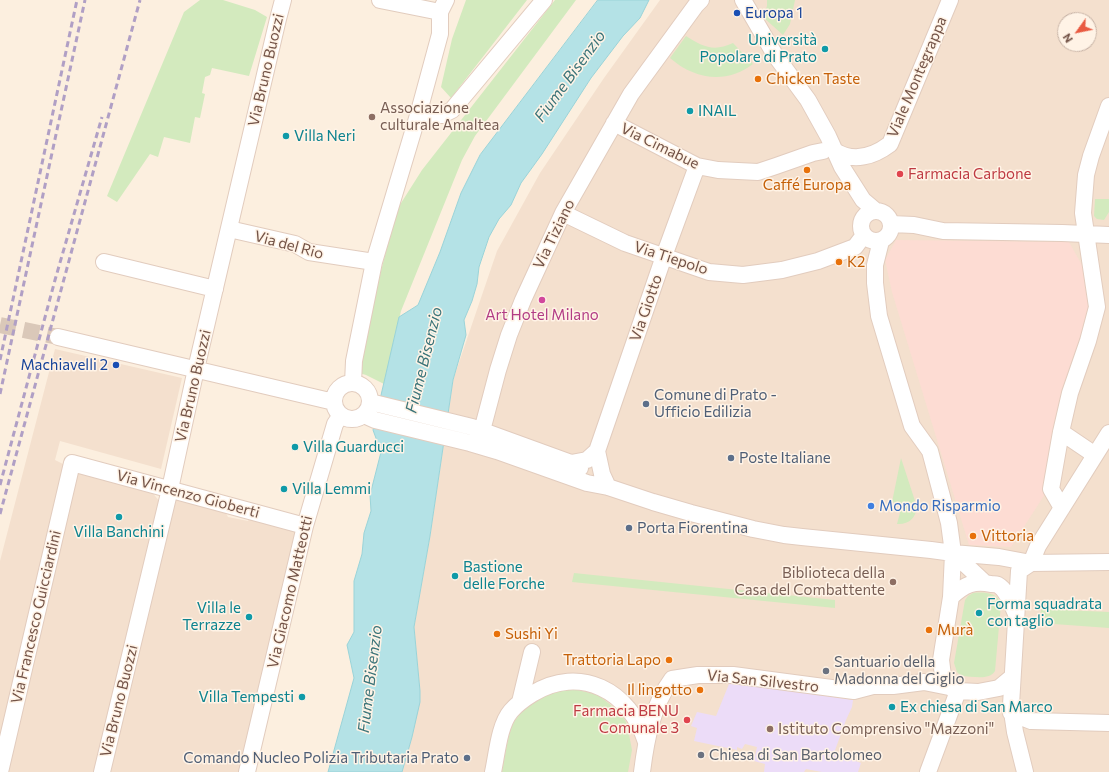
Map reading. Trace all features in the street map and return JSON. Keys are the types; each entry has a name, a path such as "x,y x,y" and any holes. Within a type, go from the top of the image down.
{"street":[{"name":"Via Bruno Buozzi","path":"102,772 170,489 196,369 283,0"},
{"path":"372,410 367,391 359,385 354,384 354,361 374,262 418,115 440,34 443,6 380,0"},
{"path":"418,115 442,115 452,110 544,0"},
{"name":"Via Tiziano","path":"473,428 484,423 498,370 523,300 563,213 631,94 701,0"},
{"path":"743,0 775,55 792,76 808,100 828,136 829,151 842,167 863,200 876,210 887,215 891,224 888,236 881,241 860,241 860,227 863,218 871,211 876,210"},
{"name":"Viale Montegrappa","path":"829,151 858,158 875,153 890,144 950,0"},
{"path":"1062,508 1051,489 1061,432 1070,394 1098,307 1084,213 1086,175 1091,156 1109,106"},
{"name":"Via Cimabue","path":"614,123 697,166 718,170 758,172 813,153 829,151"},
{"name":"Via Giotto","path":"597,451 664,256 697,166"},
{"name":"Via Tiepolo","path":"563,213 625,243 709,272 743,275 782,270 818,261 860,241"},
{"path":"891,224 914,225 943,231 1109,235"},
{"name":"Via del Rio","path":"229,229 295,244 308,252 374,262"},
{"path":"881,241 875,265 875,283 879,316 912,426 930,451 949,523 953,553 951,597 941,660 943,676 954,689 978,692 999,688 1011,678"},
{"path":"104,262 215,289"},
{"path":"58,337 196,369 338,409 350,419 360,418 372,410 473,428 571,463 592,474 608,487"},
{"name":"Via Giacomo Matteotti","path":"247,772 305,526 335,424 338,409 335,396 338,390 348,384 354,384"},
{"path":"372,410 462,441 497,451 587,483 608,487 683,511 768,532 802,538 931,550 1031,563 1109,562"},
{"path":"1061,432 1095,455"},
{"path":"1025,772 1011,713 1011,678 1017,615 1019,571 1031,563 1038,546 1109,433"},
{"path":"571,463 586,460 597,451 602,474 608,487"},
{"name":"Via Vincenzo Gioberti","path":"72,463 305,526"},
{"name":"Via Francesco Guicciardini","path":"0,772 72,463"},
{"path":"953,553 984,582"},
{"path":"951,597 967,585 984,582 998,585 1011,602 1017,615"},
{"path":"520,702 532,652"},
{"name":"Via San Silvestro","path":"646,742 664,690 672,679 698,675 733,675 854,691 873,686 893,686 924,682 954,689"},
{"path":"493,772 502,726 510,712 520,702 543,688 570,681 602,688 624,704 635,717 646,742 642,772"},
{"path":"928,772 954,689"},
{"path":"1011,713 1031,721 1109,723"}],"shaded area":[{"path":"660,0 1109,0 1109,772 402,772 412,737 420,691 414,627 430,536 453,380 497,251 540,173 604,78"},
{"path":"896,240 1069,242 1087,274 1094,307 1045,494 1011,547 969,545 892,292 885,260"},
{"path":"55,349 182,378 161,469 60,441 55,460 65,465 0,742 0,561"},
{"path":"74,469 149,488 159,501 97,772 5,772"},
{"path":"173,494 223,508 228,517 248,521 251,513 294,526 296,535 239,772 105,772"},
{"name":"Istituto Comprensivo \"Mazzoni\"","path":"729,684 790,690 853,700 852,707 834,753 861,763 858,772 822,772 806,769 804,772 764,772 765,764 754,761 757,747 745,744 742,749 737,747 737,750 694,741 697,728 691,726 697,712 716,716"}],"green space":[{"path":"200,0 223,0 255,10 267,17 249,76 212,68 210,75 205,77 202,93 205,94 200,118 195,117 190,143 164,137 158,157 150,154 117,202 107,196 184,12"},
{"path":"466,0 527,0 451,98 441,87 452,39"},
{"path":"555,0 576,0 475,136 462,160 401,311 384,384 359,373 378,283 396,211 422,170"},
{"path":"767,0 795,0 790,24 783,35 763,17 767,6"},
{"path":"686,36 698,43 714,48 733,43 753,64 733,75 722,77 700,75 690,71 670,58"},
{"path":"1095,199 1109,199 1109,212 1104,220 1097,219 1094,216"},
{"path":"901,458 917,507 911,520 905,523 897,524 902,505 892,502"},
{"path":"574,573 835,600 835,608 572,582"},
{"path":"973,593 993,595 997,597 1001,604 995,671 989,676 985,677 961,676 957,672 954,663 965,600"},
{"path":"1041,609 1109,612 1109,628 1040,623"},
{"path":"574,689 598,695 621,713 627,724 632,750 628,772 502,772 510,731 515,720 520,714 535,702 547,696 560,691"}],"water":[{"name":"Fiume Bisenzio","path":"598,0 649,0 640,18 623,36 591,78 542,154 521,183 511,205 499,219 489,237 479,267 477,284 472,301 464,320 466,335 453,380 430,536 414,627 420,702 402,772 328,772 354,678 347,645 354,632 354,581 362,554 364,533 371,511 370,495 381,452 373,430 399,317 418,305 440,252 461,193 480,155"}],"tunnel":[{"path":"0,325 58,337"}],"railway":[{"path":"0,360 77,0"},
{"path":"0,394 85,0"},
{"path":"0,514 140,0"},
{"path":"0,485 55,280 102,117"}],"place":[{"name":"Europa 1","path":"737,13"},
{"name":"Università Popolare di Prato","path":"825,49"},
{"name":"Chicken Taste","path":"758,79"},
{"name":"INAIL","path":"690,111"},
{"name":"Associazione culturale Amaltea","path":"372,117"},
{"name":"Villa Neri","path":"286,136"},
{"name":"Caffé Europa","path":"807,170"},
{"name":"Farmacia Carbone","path":"900,174"},
{"name":"K2","path":"839,262"},
{"name":"Art Hotel Milano","path":"542,300"},
{"name":"Machiavelli 2","path":"116,365"},
{"name":"Comune di Prato - Ufficio Edilizia","path":"646,404"},
{"name":"Villa Guarducci","path":"295,447"},
{"name":"Poste Italiane","path":"731,458"},
{"name":"Villa Lemmi","path":"284,489"},
{"name":"Mondo Risparmio","path":"871,506"},
{"name":"Villa Banchini","path":"119,517"},
{"name":"Porta Fiorentina","path":"629,528"},
{"name":"Vittoria","path":"973,536"},
{"name":"Bastione delle Forche","path":"455,576"},
{"name":"Biblioteca della Casa del Combattente","path":"893,582"},
{"name":"Forma squadrata con taglio","path":"979,613"},
{"name":"Villa le Terrazze","path":"249,617"},
{"name":"Murà","path":"929,630"},
{"name":"Sushi Yi","path":"497,634"},
{"name":"Trattoria Lapo","path":"669,660"},
{"name":"Santuario della Madonna del Giglio","path":"826,671"},
{"name":"Il lingotto","path":"700,690"},
{"name":"Villa Tempesti","path":"302,697"},
{"name":"Ex chiesa di San Marco","path":"892,707"},
{"name":"Farmacia BENU Comunale 3","path":"687,720"},
{"name":"Istituto Comprensivo \"Mazzoni\"","path":"770,729"},
{"name":"Chiesa di San Bartolomeo","path":"701,755"},
{"name":"Comando Nucleo Polizia Tributaria Prato","path":"467,758"}]}
